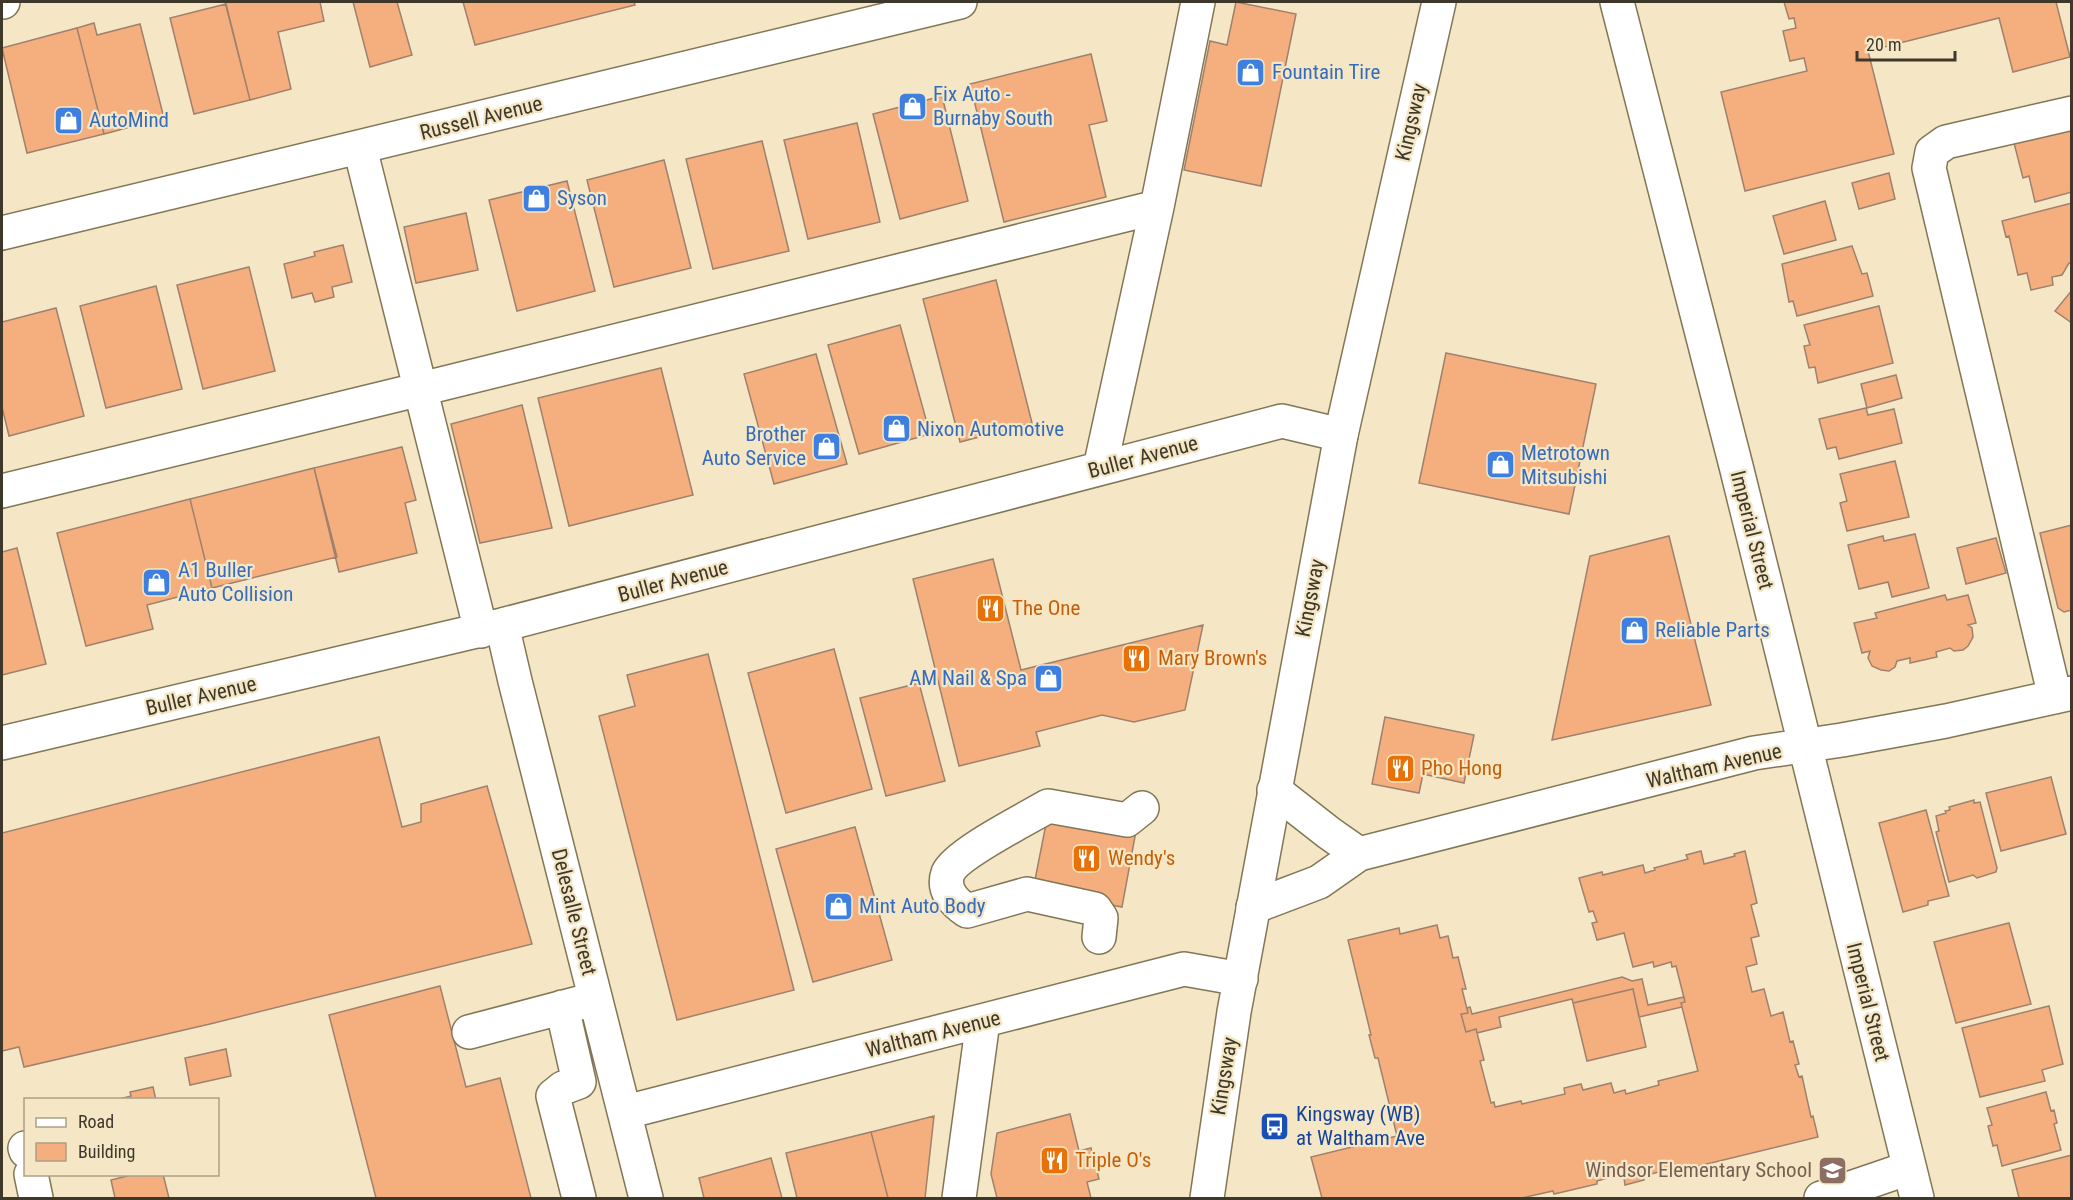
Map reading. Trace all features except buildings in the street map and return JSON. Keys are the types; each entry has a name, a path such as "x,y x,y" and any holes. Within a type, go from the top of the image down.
{"street":[{"name":"Russell Avenue","path":"2,233 960,2"},
{"path":"1100,468 1157,207 1198,2"},
{"name":"Kingsway","path":"1207,1198 1225,1066 1341,435 1439,2"},
{"name":"Imperial Street","path":"1617,2 1736,466 1913,1183"},
{"path":"2063,695 1929,168 1932,152 1946,142 2072,113"},
{"name":"Delesalle Street","path":"360,148 421,389 492,628 518,693 646,1198"},
{"path":"2,491 1157,207"},
{"name":"Buller Avenue","path":"2,743 492,628 1282,421 1341,435"},
{"name":"Waltham Avenue","path":"1253,907 1319,882 1359,854 1754,753 1946,721 2063,695"},
{"path":"1274,790 1359,854"},
{"path":"1099,937 1101,918 1095,909 1027,894 967,911 954,902 947,890 948,873 959,859 1048,806 1127,820 1142,808"},
{"name":"Waltham Avenue","path":"626,1112 1184,969 1241,979"},
{"path":"469,1032 596,998"},
{"path":"562,1007 579,1082 563,1088 553,1096 579,1198"},
{"path":"959,1198 983,1022"},
{"path":"31,1176 36,1198"},
{"path":"1821,1198 1913,1183"}],"place":[{"name":"Fountain Tire","path":"1251,72"},
{"name":"Fix Auto - Burnaby South","path":"912,106"},
{"name":"AutoMind","path":"68,120"},
{"name":"Syson","path":"536,198"},
{"name":"Nixon Automotive","path":"896,429"},
{"name":"Brother Auto Service","path":"827,446"},
{"name":"Metrotown Mitsubishi","path":"1500,465"},
{"name":"A1 Buller Auto Collision","path":"157,582"},
{"name":"The One","path":"991,608"},
{"name":"Reliable Parts","path":"1634,630"},
{"name":"Mary Brown's","path":"1137,658"},
{"name":"AM Nail & Spa","path":"1048,678"},
{"name":"Pho Hong","path":"1400,768"},
{"name":"Wendy's","path":"1087,858"},
{"name":"Mint Auto Body","path":"838,906"},
{"name":"Kingsway (WB) at Waltham Ave","path":"1275,1126"},
{"name":"Triple O's","path":"1054,1160"},
{"name":"Windsor Elementary School","path":"1833,1170"}]}
